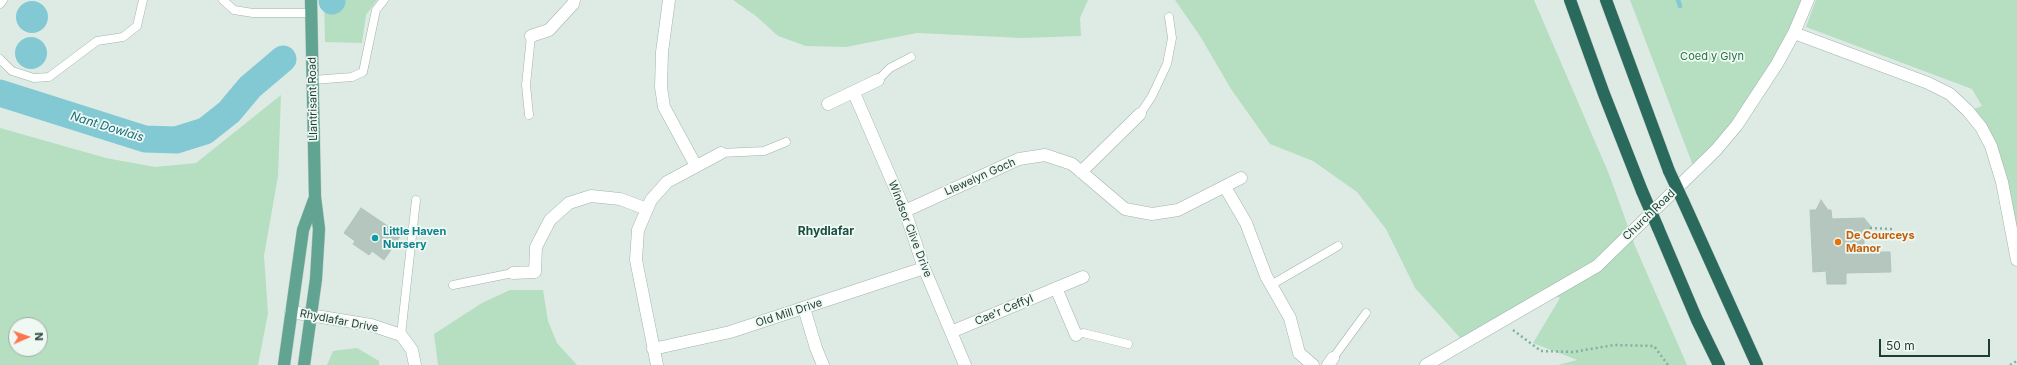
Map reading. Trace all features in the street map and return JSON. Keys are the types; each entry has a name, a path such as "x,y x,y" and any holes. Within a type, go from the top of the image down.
{"highway":[{"path":"1570,0 1604,94 1642,191 1697,320 1719,365"},
{"path":"1606,0 1669,171 1757,365"}],"main road":[{"name":"Llantrisant Road","path":"304,365 316,279 319,229 315,197 311,0"},
{"name":"Llantrisant Road","path":"284,365 303,230 315,197"}],"street":[{"path":"531,36 549,30 573,4 574,0"},
{"path":"669,0 662,52 661,88 664,107 696,166"},
{"name":"Church Road","path":"1426,365 1597,266 1716,150 1741,119 1777,64 1794,33 1808,0"},
{"path":"1794,33 1928,83 1950,94 1968,111 1981,127 1991,146 2002,182 2017,260"},
{"path":"828,104 854,93 878,80"},
{"name":"Windsor Clive Drive","path":"854,93 905,211 924,268 965,365"},
{"path":"1081,172 1140,114"},
{"path":"657,365 636,260 638,230 651,200 667,182 721,153"},
{"name":"Llewelyn Goch","path":"905,211 1019,159 1046,155 1072,164 1126,210 1152,214 1178,210 1241,178"},
{"path":"1225,187 1246,222 1272,285 1290,318 1299,353 1313,365"},
{"path":"513,273 535,272 536,247 550,220 569,203 591,196 620,199 647,209"},
{"name":"Old Mill Drive","path":"653,349 730,332 924,268"},
{"name":"Cae'r Ceffyl","path":"951,332 1083,277"},
{"path":"1056,288 1076,335"},
{"path":"804,308 823,365"},
{"name":"Rhydlafar Drive","path":"291,312 371,325 401,335"},
{"path":"401,335 412,350 415,365"}],"lane":[{"path":"0,4 4,0"},
{"path":"0,59 12,71 34,78 49,77 97,41 123,38 137,26 143,0"},
{"path":"223,0 234,10 253,13 311,13"},
{"path":"313,80 352,77 363,72 376,10 384,0"},
{"path":"1140,114 1152,96 1167,64 1172,38 1169,17"},
{"path":"529,115 526,85 531,36"},
{"path":"878,80 890,68 911,57"},
{"path":"721,153 764,151 786,142"},
{"path":"401,335 416,200"},
{"path":"1272,285 1338,246"},
{"path":"453,285 513,273"},
{"path":"1330,361 1366,313"},
{"path":"1076,335 1083,333 1128,344"}],"path":[{"path":"1870,228 1892,228"},
{"path":"1502,321 1541,352 1573,352 1614,345 1654,346 1668,365"},
{"path":"2010,365 2017,361"}],"green space":[{"path":"324,0 377,0 366,15 362,43 325,42"},
{"path":"733,0 1088,0 1080,18 1081,36 1022,38 917,33 846,47 806,46 778,36 756,16"},
{"path":"1175,0 1534,0 1609,174 1635,246 1687,365 1558,365 1577,360 1533,343 1560,298 1542,290 1462,340 1415,288 1386,229 1357,192 1313,161 1270,144 1231,89 1200,36"},
{"name":"Coed y Glyn","path":"1630,0 1803,0 1777,64 1695,171"},
{"path":"1816,0 2017,0 2017,260 2002,182 1968,111 1982,106 1972,89 1806,27"},
{"path":"281,95 278,176 264,256 268,313 258,365 0,365 0,128 106,158 155,167 196,163"},
{"path":"510,290 543,290 548,321 557,343 577,365 438,365 434,334 482,303"},
{"path":"357,348 379,361 379,365 327,365 333,351"}],"water":[{"path":"32,1 38,2 45,8 48,17 47,23 41,30 32,33 26,32 19,26 16,17 17,11 23,4"},
{"path":"31,37 37,38 44,44 47,53 46,59 40,66 31,69 25,68 18,62 15,53 16,47 22,40"}],"building":[{"name":"De Courceys Manor","path":"1821,200 1828,210 1831,210 1832,219 1864,218 1872,228 1864,234 1864,252 1890,252 1891,272 1846,273 1846,284 1827,284 1826,271 1813,272 1810,210 1816,210"},
{"name":"Little Haven Nursery","path":"361,208 401,235 384,260 372,251 369,255 353,244 355,241 344,233"}],"waterway":[{"path":"1678,0 1680,6"},
{"name":"Nant Dowlais","path":"0,93 145,139 176,140 205,131 229,112 250,87 283,59"}],"place":[{"name":"Little Haven Nursery","path":"375,238"},
{"name":"De Courceys Manor","path":"1838,242"}],"district":[{"name":"Rhydlafar","path":"826,231"}]}
